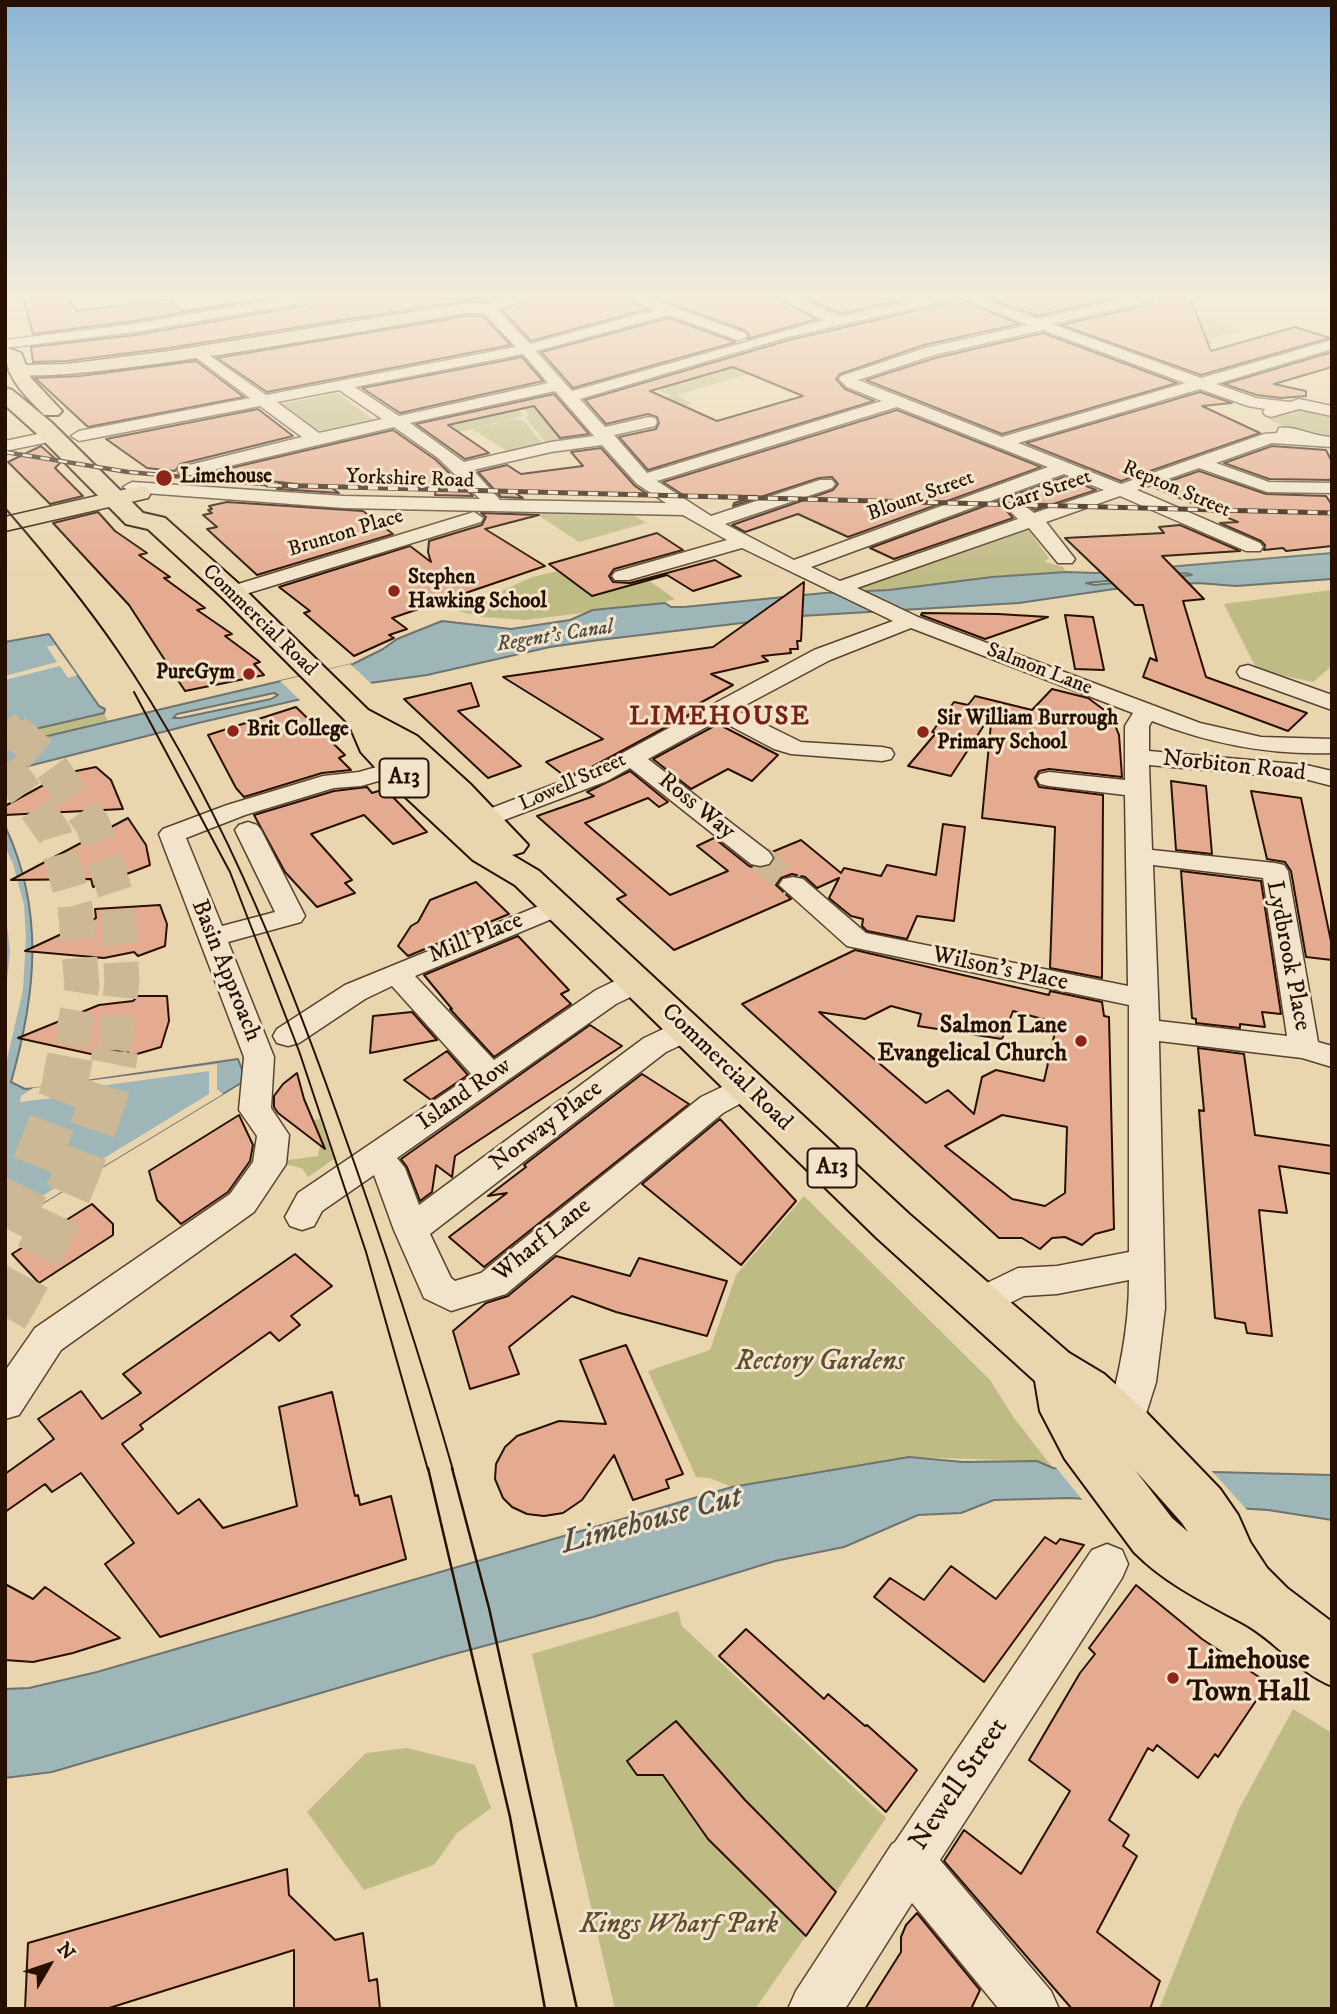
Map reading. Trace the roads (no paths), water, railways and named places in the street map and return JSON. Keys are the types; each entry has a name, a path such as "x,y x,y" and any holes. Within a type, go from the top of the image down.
{"highway":[{"name":"Commercial Road","path":"31,392 79,436 122,493 135,519 156,523 232,592 362,720 405,742 398,760 472,824 485,853 527,878 746,1087 1052,1367 1059,1379 1065,1411 1116,1436 1200,1506 1219,1532 1229,1557 1247,1586 1266,1607 1332,1658"},
{"name":"Commercial Road","path":"5,394 122,493"},
{"name":"Commercial Road","path":"1116,1436 1153,1535 1196,1571 1266,1607"}],"main road":[{"path":"8,520 122,493"}],"street":[{"path":"253,392 316,439"},
{"path":"79,436 312,392"},
{"path":"353,392 461,468 495,505"},
{"path":"187,471 205,464 394,421 558,392"},
{"name":"Salmon Lane","path":"565,392 643,480 709,523 793,567 904,618 1221,738 1297,747 1332,746"},
{"name":"Repton Street","path":"873,392 1122,491 1253,547"},
{"path":"1001,443 1169,392"},
{"path":"1215,392 1265,420 1287,406 1305,404 1329,409"},
{"path":"643,480 896,402"},
{"name":"Carr Street","path":"843,590 1201,463 1265,420 1302,438 1332,442"},
{"path":"461,468 652,423"},
{"path":"5,446 52,436"},
{"path":"1201,463 1266,487 1332,488"},
{"name":"Blount Street","path":"793,567 1063,468"},
{"path":"709,523 826,484"},
{"name":"Yorkshire Road","path":"122,493 344,502 687,509"},
{"path":"995,494 1033,521 1065,559"},
{"name":"Brunton Place","path":"232,592 474,518"},
{"path":"622,576 743,542"},
{"name":"Lowell Street","path":"472,824 598,776 822,655 904,618"},
{"path":"1248,672 1332,703"},
{"path":"718,710 782,744 799,749 882,754"},
{"path":"1116,1436 1137,1382 1147,1308 1144,1014 1137,757 1137,726 1146,710"},
{"name":"Norbiton Road","path":"1137,757 1306,772 1332,779"},
{"name":"Ross Way","path":"632,758 760,858"},
{"name":"Basin Approach","path":"5,1403 48,1339 242,1203 269,1164 273,1135 255,1110 259,1057 172,834 236,810 332,781 361,779 398,760"},
{"path":"1049,779 1127,788"},
{"path":"211,938 291,916 248,830"},
{"name":"Lydbrook Place","path":"1139,856 1275,871 1318,1053"},
{"name":"Wilson's Place","path":"793,885 857,940 1011,974 1144,1014 1318,1053"},
{"name":"Mill Place","path":"288,1036 355,992 556,906"},
{"name":"Mill Place","path":"396,973 491,1076"},
{"name":"Island Row","path":"302,1217 310,1202 606,997 637,982"},
{"name":"Norway Place","path":"411,1230 655,1045 687,1030"},
{"name":"Wharf Lane","path":"388,1168 411,1230 437,1288 451,1297 493,1284 712,1105 746,1087"},
{"path":"979,1303 1018,1282 1057,1280 1123,1266 1146,1267"},
{"name":"Newell Street","path":"814,2009 1107,1563"},
{"path":"909,1861 1033,2009"}],"water":[{"name":"Regent's Canal","path":"1332,553 1332,579 1236,586 1198,583 1114,589 1019,603 801,616 550,647 427,675 370,683 5,772 5,746 353,664 397,639 442,621 511,629 570,620 593,610 665,603 671,607 684,607 824,593 889,590 992,577 1066,572 1096,573","holes":["1186,573 1192,575 1094,585 1086,583","274,693 278,695 271,699 173,718 177,714"]},
{"path":"49,634 99,706 105,709 104,713 5,736 5,642"},
{"path":"5,826 18,858 26,889 32,953 26,1017 11,1082 25,1089 37,1088 238,1059 246,1080 5,1226"},
{"name":"Limehouse Cut","path":"909,1457 963,1462 1037,1461 1053,1468 1332,1475 1332,1520 1268,1510 1070,1498 994,1500 961,1513 918,1515 844,1547 775,1561 593,1617 443,1657 52,1772 5,1778 5,1689 29,1688 97,1672 732,1487"}],"tunnel":[{"path":"5,723 16,733"},
{"path":"14,731 42,755 93,825 117,898 122,981 114,1053"},
{"path":"5,765 54,833 75,906 82,985 70,1053"},
{"path":"760,858 793,885"},
{"path":"5,1228 28,1183 63,1094 71,1051"},
{"path":"5,1317 30,1272 75,1177 106,1090 115,1051"}],"tram line":[{"path":"5,508 92,614 153,705 215,818 243,877 293,996 354,1161 413,1337 453,1470"},
{"path":"134,692 230,872 299,1051 366,1252 428,1470"},
{"path":"428,1468 510,1817 545,2009"},
{"path":"452,1468 489,1608 577,2009"}],"railway":[{"path":"5,452 128,472 277,485"},
{"path":"268,485 277,485"},
{"path":"277,485 1332,513"},
{"path":"277,485 297,487"}],"place":[{"name":"Limehouse","path":"164,478"},
{"name":"Stephen Hawking School","path":"394,591"},
{"name":"PureGym","path":"249,674"},
{"name":"Brit College","path":"233,731"},
{"name":"Sir William Burrough Primary School","path":"923,732"},
{"name":"Salmon Lane Evangelical Church","path":"1081,1041"},
{"name":"Limehouse Town Hall","path":"1173,1678"}],"district":[{"name":"LIMEHOUSE","path":"720,719"}],"park label":[{"name":"Rectory Gardens","path":"820,1363"},
{"name":"Kings Wharf Park","path":"679,1926"}]}
